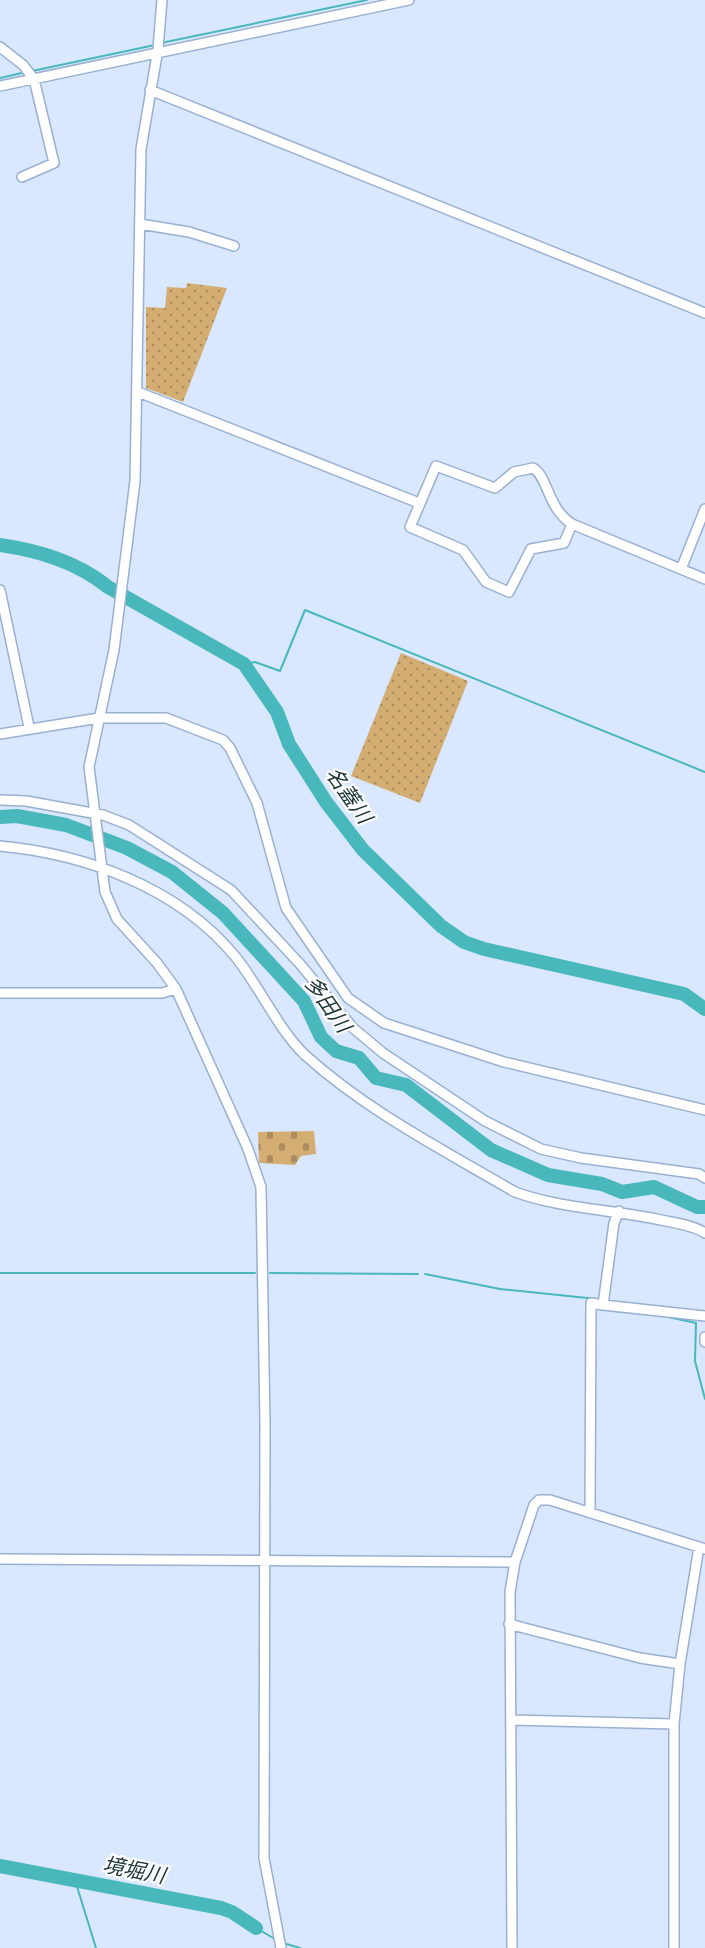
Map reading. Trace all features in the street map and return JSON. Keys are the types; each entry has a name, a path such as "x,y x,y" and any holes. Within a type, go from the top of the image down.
{"street":[{"path":"162,0 160,36 141,149 135,481 121,601 89,767 89,786 105,892 117,919 157,963 176,989 248,1149 261,1186 265,1559 264,1858 281,1947"},
{"path":"0,86 32,77 409,0"},
{"path":"0,47 23,65 32,77 54,163 22,177"},
{"path":"151,88 705,313"},
{"path":"140,224 189,231 234,246"},
{"path":"138,392 419,502"},
{"path":"572,524 564,543 536,547 528,552 510,592 486,582 463,550 411,529 410,525 436,466 495,488 514,472 533,468 540,475 556,512 572,524 705,579"},
{"path":"681,569 705,509"},
{"path":"0,590 29,727"},
{"path":"0,734 29,727 99,718 172,719 227,743 258,803 286,908 342,992 375,1019 504,1062 705,1110"},
{"path":"0,800 26,801 129,825 231,890 300,964 353,1028 383,1053 485,1121 541,1149 581,1158 699,1174 705,1178"},
{"path":"0,846 56,853 102,866 135,881 198,920 234,955 303,1053 341,1086 515,1192 530,1198 619,1211 681,1224 705,1233"},
{"path":"0,993 162,993 176,989"},
{"path":"603,1305 614,1223 619,1211"},
{"path":"590,1511 591,1304 705,1316"},
{"path":"705,1337 705,1342"},
{"path":"512,1948 509,1624 515,1562 534,1505 539,1500 550,1500 590,1511 702,1548 680,1665 674,1724 674,1948"},
{"path":"0,1559 515,1562"},
{"path":"509,1624 640,1658 680,1665"},
{"path":"511,1720 674,1724"}],"green space":[{"path":"187,283 227,288 183,402 146,388 146,307 165,308 167,287 186,288"},
{"path":"401,653 468,681 420,803 351,776"},
{"path":"314,1131 316,1154 301,1156 295,1165 259,1163 258,1132"}],"waterway":[{"path":"161,43 367,0"},
{"path":"32,71 155,45"},
{"path":"0,78 26,72"},
{"name":"名蓋川","path":"0,545 44,554 71,564 244,664 277,712 289,744 326,802 363,850 441,926 464,942 484,949 684,994 705,1009"},
{"path":"244,664 255,662 280,671 305,610 705,772"},
{"name":"多田川","path":"0,817 17,816 66,825 127,848 172,872 223,913 304,1001 321,1037 336,1051 359,1058 376,1078 406,1085 491,1150 548,1175 602,1184 622,1192 654,1187 697,1207 705,1207"},
{"path":"0,1273 255,1273"},
{"path":"270,1273 418,1274"},
{"path":"425,1274 500,1289 597,1299"},
{"path":"607,1310 624,1312"},
{"path":"659,1315 696,1323 695,1361 705,1399"},
{"name":"境堀川","path":"0,1866 221,1908 232,1912 256,1928"},
{"path":"75,1880 96,1948"},
{"path":"256,1928 275,1939"},
{"path":"283,1943 300,1948"}]}
